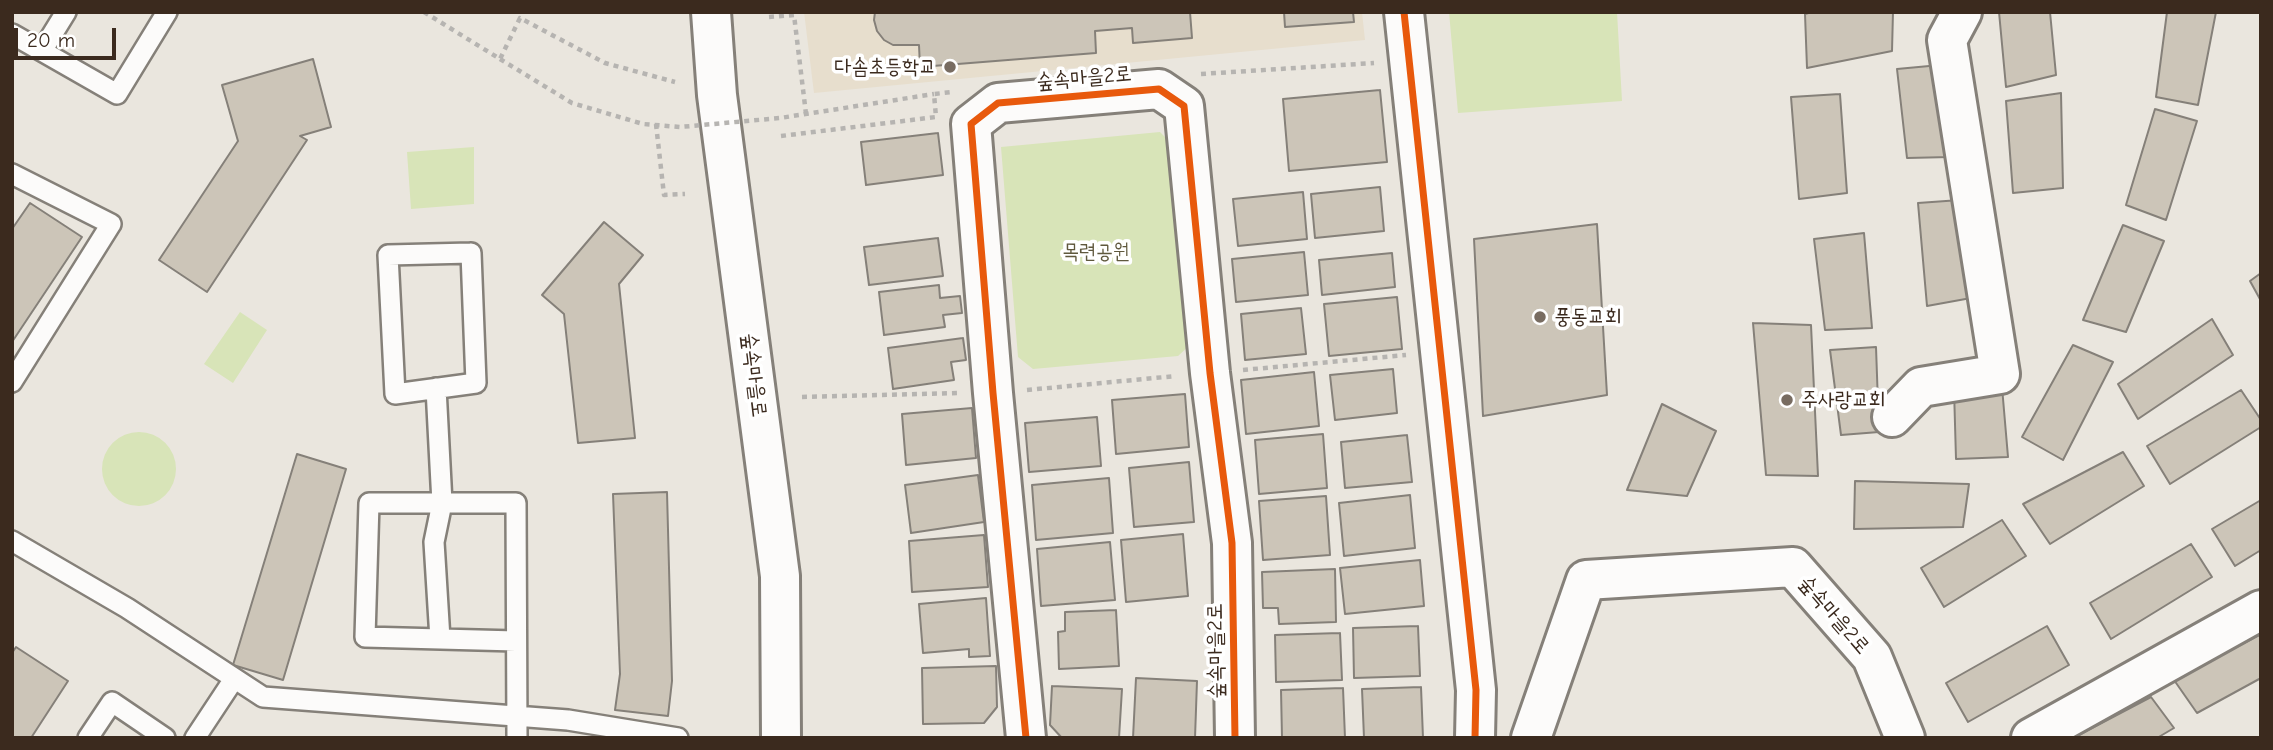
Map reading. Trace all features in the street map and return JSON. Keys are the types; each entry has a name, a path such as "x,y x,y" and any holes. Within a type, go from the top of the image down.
{"street":[{"name":"숲속마을로","path":"711,12 718,94 780,576 780,738"},
{"path":"1404,12 1476,690 1475,738"},
{"path":"1892,417 1921,387 2000,374 1947,40 1962,12"},
{"name":"숲속마을2로","path":"1026,738 971,124 998,103 1159,89 1184,106 1210,373 1232,544 1235,738"},
{"name":"숲속마을2로","path":"1531,738 1586,579 1793,567 1872,657 1905,738"},
{"path":"2031,738 2261,610"}],"lane":[{"path":"42,51 66,12"},
{"path":"12,34 117,94 167,12"},
{"path":"12,174 111,224 12,382"},
{"path":"471,253 476,383 436,388 395,394 388,255 471,253"},
{"path":"436,388 442,503 434,542 440,639"},
{"path":"516,642 365,637 369,503 516,503 517,738"},
{"path":"12,541 127,608 262,697 568,720 678,738"},
{"path":"195,738 234,678"},
{"path":"88,738 111,702 166,738"}],"path":[{"path":"424,12 572,103 643,124 680,127 780,118 934,93 936,117 781,136"},
{"path":"769,18 794,15 806,114"},
{"path":"500,59 520,18 605,63 675,82"},
{"path":"656,124 664,195 685,194"},
{"path":"802,397 993,393 1407,355"}],"shaded area":[{"name":"다솜초등학교","path":"804,12 1362,12 1365,40 814,93"}],"green space":[{"path":"1449,12 1617,12 1622,101 1458,113"},
{"name":"목련공원","path":"1160,132 1174,146 1191,344 1178,356 1033,369 1018,357 1001,147"},
{"path":"474,147 474,204 411,209 407,152"},
{"path":"240,312 267,330 233,383 204,364"},
{"path":"139,432 153,435 165,443 173,455 176,469 173,483 165,495 153,503 139,506 125,503 113,495 105,483 102,469 105,455 113,443 125,435"}],"building":[{"path":"875,12 1190,12 1192,38 1133,43 1132,28 1095,31 1096,53 920,67 919,45 893,45 884,40 877,31"},
{"path":"1284,12 1353,12 1354,22 1285,27"},
{"path":"1893,12 1892,51 1807,68 1805,14"},
{"path":"1999,12 2050,12 2056,75 2006,87"},
{"path":"2167,12 2216,12 2198,105 2156,97"},
{"path":"313,59 331,127 300,136 307,140 207,292 159,260 238,141 222,85"},
{"path":"1940,65 1950,157 1907,158 1897,69"},
{"path":"1380,90 1387,162 1289,171 1283,99"},
{"path":"2061,93 2063,188 2013,193 2006,101"},
{"path":"1840,94 1847,193 1799,199 1791,97"},
{"path":"2155,109 2197,121 2166,220 2126,205"},
{"path":"938,133 943,175 866,185 861,142"},
{"path":"1380,187 1384,231 1315,238 1311,194"},
{"path":"1303,192 1307,239 1238,246 1233,199"},
{"path":"1960,200 1971,298 1927,306 1918,203"},
{"path":"30,203 82,237 12,342 12,229"},
{"path":"604,222 643,255 619,284 635,438 578,443 564,314 542,295"},
{"name":"풍동교회","path":"1597,224 1607,395 1483,416 1474,239"},
{"path":"2123,225 2164,241 2126,332 2083,320"},
{"path":"1864,233 1872,328 1825,330 1814,239"},
{"path":"938,238 943,276 869,285 864,247"},
{"path":"1304,252 1308,295 1236,302 1232,259"},
{"path":"1392,253 1395,287 1322,295 1319,260"},
{"path":"2261,273 2261,301 2250,281"},
{"path":"939,285 940,298 960,296 962,313 943,315 945,327 884,335 879,292"},
{"path":"1397,297 1402,349 1329,356 1324,304"},
{"path":"1301,308 1306,354 1245,360 1241,314"},
{"path":"2212,319 2233,355 2138,419 2118,384"},
{"name":"주사랑교회","path":"1753,323 1811,325 1818,476 1766,475"},
{"path":"963,338 966,360 951,362 954,380 893,389 888,348"},
{"path":"2073,345 2113,362 2063,460 2022,437"},
{"path":"1876,347 1879,432 1841,435 1830,350"},
{"path":"1393,369 1397,413 1335,420 1330,375"},
{"path":"1314,372 1319,426 1246,434 1241,380"},
{"path":"2002,387 2008,457 1956,459 1954,389"},
{"path":"2241,390 2261,420 2261,427 2170,484 2147,446"},
{"path":"1185,394 1189,447 1116,454 1112,400"},
{"path":"1662,404 1716,431 1687,496 1627,490"},
{"path":"972,408 976,458 906,465 902,414"},
{"path":"1097,417 1101,466 1029,472 1025,423"},
{"path":"1323,434 1327,488 1259,494 1255,440"},
{"path":"1407,435 1412,482 1345,488 1341,442"},
{"path":"2123,452 2144,486 2050,544 2023,504"},
{"path":"297,454 346,469 283,680 233,665"},
{"path":"1189,462 1194,522 1134,527 1129,468"},
{"path":"978,475 984,522 911,533 905,485"},
{"path":"1109,478 1113,533 1036,540 1032,485"},
{"path":"1855,481 1969,484 1963,527 1854,529"},
{"path":"667,492 672,681 668,716 615,710 620,674 613,494"},
{"path":"1410,495 1415,548 1344,556 1339,503"},
{"path":"1326,496 1330,555 1263,560 1259,501"},
{"path":"2261,500 2261,550 2235,566 2212,529"},
{"path":"2002,520 2026,556 1944,607 1921,568"},
{"path":"1183,534 1188,596 1126,602 1121,540"},
{"path":"984,535 988,587 912,592 909,541"},
{"path":"1110,542 1115,600 1041,606 1037,549"},
{"path":"2191,544 2212,577 2111,639 2090,603"},
{"path":"1420,560 1424,606 1345,614 1340,568"},
{"path":"1335,569 1336,622 1279,624 1278,608 1263,608 1262,572"},
{"path":"986,598 990,656 969,657 969,649 923,653 919,604"},
{"path":"1116,610 1119,666 1059,669 1058,632 1065,631 1065,612"},
{"path":"1418,626 1420,676 1354,678 1353,628"},
{"path":"2047,626 2069,665 1968,722 1946,683"},
{"path":"1340,633 1342,680 1276,682 1275,635"},
{"path":"2261,634 2261,678 2197,713 2174,680"},
{"path":"16,647 68,681 31,738 12,738 12,653"},
{"path":"996,666 997,707 984,723 923,724 922,668"},
{"path":"1136,678 1197,681 1195,738 1133,738"},
{"path":"1052,686 1122,689 1119,738 1062,738 1050,725"},
{"path":"1421,687 1423,738 1364,738 1362,689"},
{"path":"1343,688 1345,738 1282,738 1281,690"},
{"path":"2151,697 2174,728 2157,738 2073,738"}],"cycle path":[{"path":"1404,12 1476,690 1475,738"},
{"path":"1026,738 971,124 998,103 1159,89 1184,106 1210,373 1232,543 1235,738"}],"place":[{"name":"다솜초등학교","path":"950,67"},
{"name":"풍동교회","path":"1540,317"},
{"name":"주사랑교회","path":"1787,400"}]}
